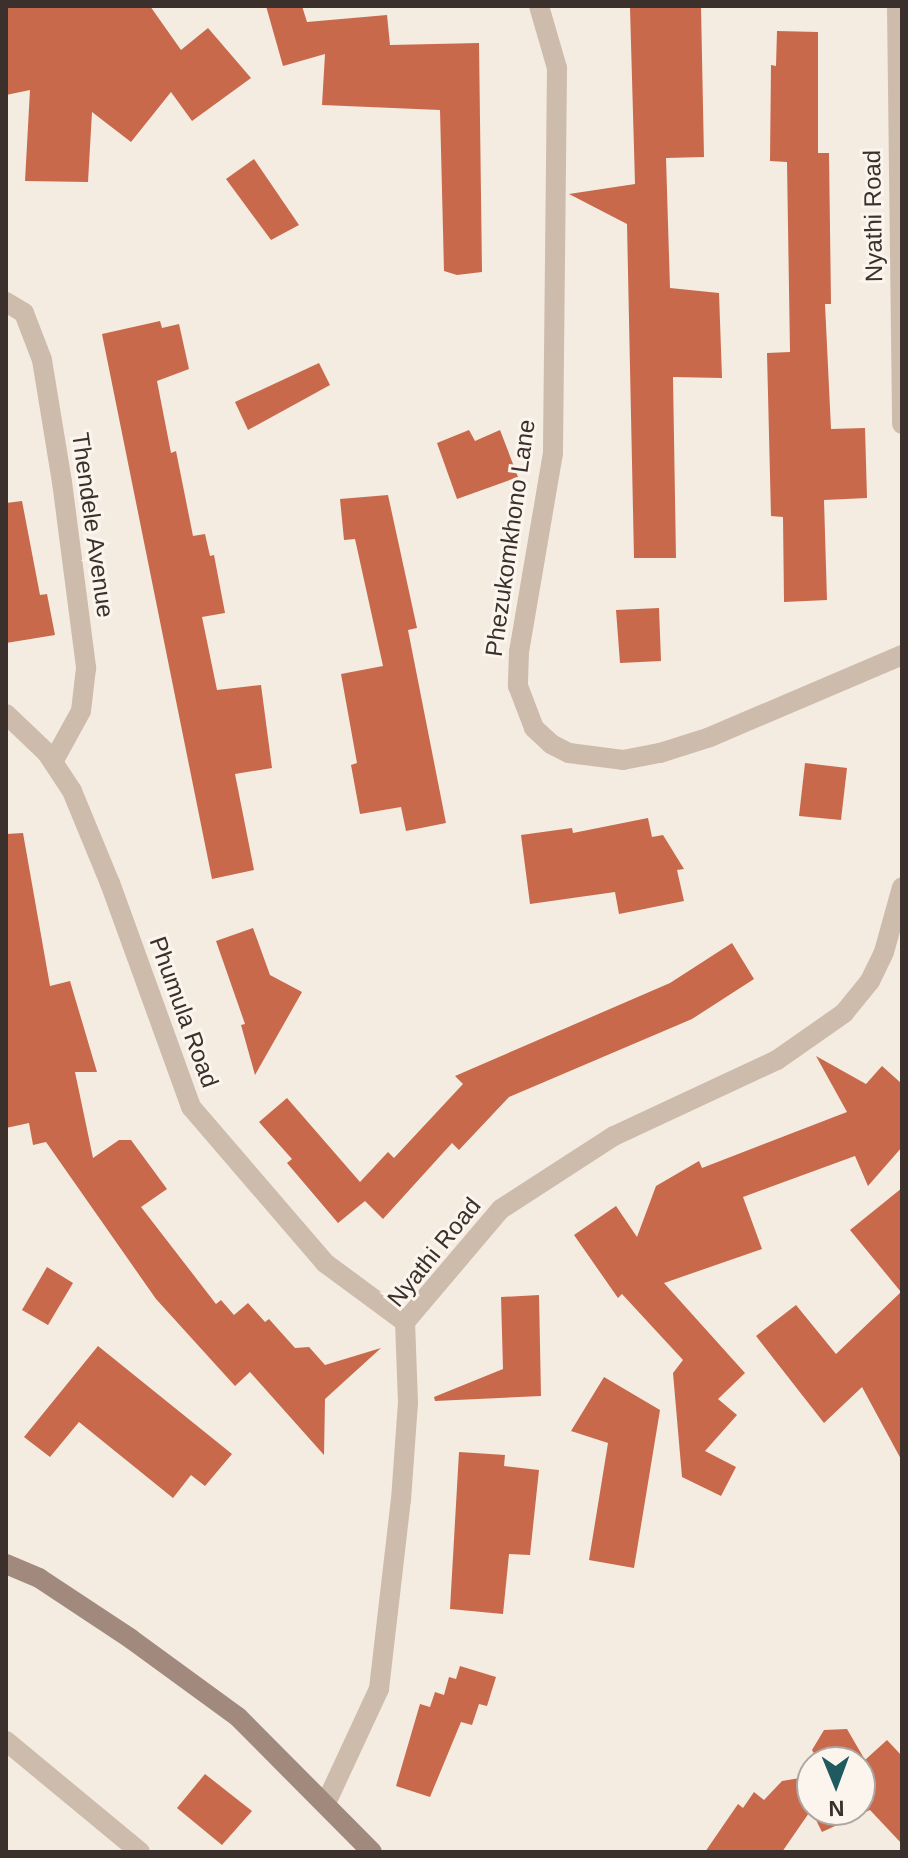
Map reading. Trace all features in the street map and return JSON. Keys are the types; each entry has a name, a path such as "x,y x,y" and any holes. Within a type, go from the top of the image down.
{"street":[{"name":"Phezukomkhono Lane","path":"539,6 557,68 557,84 553,453 519,652 518,686 534,728 551,744 569,753 623,760 660,753 710,737 902,655"},
{"name":"Nyathi Road","path":"897,6 902,424"},
{"name":"Thendele Avenue","path":"6,302 24,313 42,360 62,482 86,668 81,711 53,762"},
{"name":"Phumula Road","path":"6,714 53,762 72,791 110,883 191,1107 325,1263 405,1322"},
{"name":"Nyathi Road","path":"326,1803 379,1689 401,1500 408,1403 405,1322 501,1209 614,1136 777,1060 844,1013 870,981 896,929 902,887"},
{"path":"6,1564 39,1578 105,1621 226,1708 326,1803 372,1852"},
{"path":"6,1741 140,1852"}],"building":[{"path":"6,6 150,6 181,50 208,28 251,78 192,121 171,92 131,142 92,112 88,182 25,181 30,90 6,95"},
{"path":"266,6 302,6 307,22 387,15 390,45 479,43 482,272 457,275 444,271 440,110 322,105 325,54 283,66"},
{"path":"701,7 704,157 666,158 670,288 719,293 722,378 673,377 676,558 634,558 627,224 569,194 635,184 630,8"},
{"path":"777,31 818,32 818,153 829,153 831,304 825,304 831,429 865,428 867,498 824,500 827,600 784,602 783,517 771,516 767,353 790,352 787,162 770,161 771,65 776,66"},
{"path":"254,159 299,225 271,240 226,179"},
{"path":"160,321 162,328 179,324 189,369 157,381 171,453 176,451 193,536 205,534 210,556 214,555 225,613 202,617 217,690 261,685 272,768 235,774 254,870 212,879 102,334"},
{"path":"319,363 330,385 248,430 235,402"},
{"path":"469,430 475,441 500,430 518,477 457,499 437,443"},
{"path":"388,495 417,628 408,630 446,823 406,831 401,807 360,814 351,765 357,763 341,674 383,666 355,539 344,540 340,499"},
{"path":"22,501 40,595 47,594 55,635 6,643 6,503"},
{"path":"659,608 661,661 620,663 616,610"},
{"path":"805,763 847,768 841,820 799,816"},
{"path":"648,818 652,837 663,835 684,869 677,870 684,901 619,914 615,892 530,904 521,835 572,828 573,833"},
{"path":"23,833 50,986 70,981 97,1072 75,1072 93,1158 119,1140 131,1140 167,1189 141,1207 216,1304 221,1300 234,1315 248,1303 265,1322 269,1319 295,1348 309,1347 325,1365 381,1348 325,1399 324,1455 250,1372 235,1386 156,1299 46,1142 33,1145 29,1123 6,1128 6,834"},
{"path":"253,928 270,975 302,992 255,1075 241,1025 245,1024 216,941"},
{"path":"732,943 754,979 692,1019 509,1097 459,1150 452,1143 383,1219 365,1201 338,1223 287,1163 292,1159 259,1122 287,1098 360,1182 388,1152 394,1158 463,1084 455,1076 670,983"},
{"path":"816,1056 866,1084 882,1066 902,1084 902,1147 868,1186 855,1156 743,1197 762,1249 664,1283 745,1373 718,1399 737,1415 705,1451 736,1467 721,1496 682,1477 673,1373 683,1360 622,1294 618,1298 574,1235 616,1206 637,1237 656,1186 699,1161 702,1168 847,1112"},
{"path":"902,1188 902,1461 862,1387 824,1423 756,1336 796,1305 836,1354 901,1292 850,1230"},
{"path":"47,1267 73,1283 48,1325 22,1310"},
{"path":"539,1295 541,1396 435,1401 434,1397 503,1369 501,1297"},
{"path":"98,1346 232,1454 205,1486 191,1475 173,1498 79,1422 50,1457 24,1437"},
{"path":"604,1377 660,1410 634,1568 589,1560 608,1443 571,1431"},
{"path":"459,1452 505,1455 504,1466 539,1470 530,1555 509,1554 503,1614 450,1609"},
{"path":"460,1666 496,1677 487,1706 479,1704 472,1725 461,1722 430,1797 396,1786 420,1704 430,1707 435,1692 444,1695 449,1677 456,1679"},
{"path":"847,1729 857,1746 814,1746 824,1730"},
{"path":"887,1740 902,1756 902,1844 876,1816 876,1750"},
{"path":"205,1774 252,1811 222,1845 177,1808"},
{"path":"796,1779 796,1826 800,1826 782,1852 705,1852 738,1804 743,1808 754,1792 764,1800 782,1781"},
{"path":"819,1826 835,1826 822,1832"}]}
